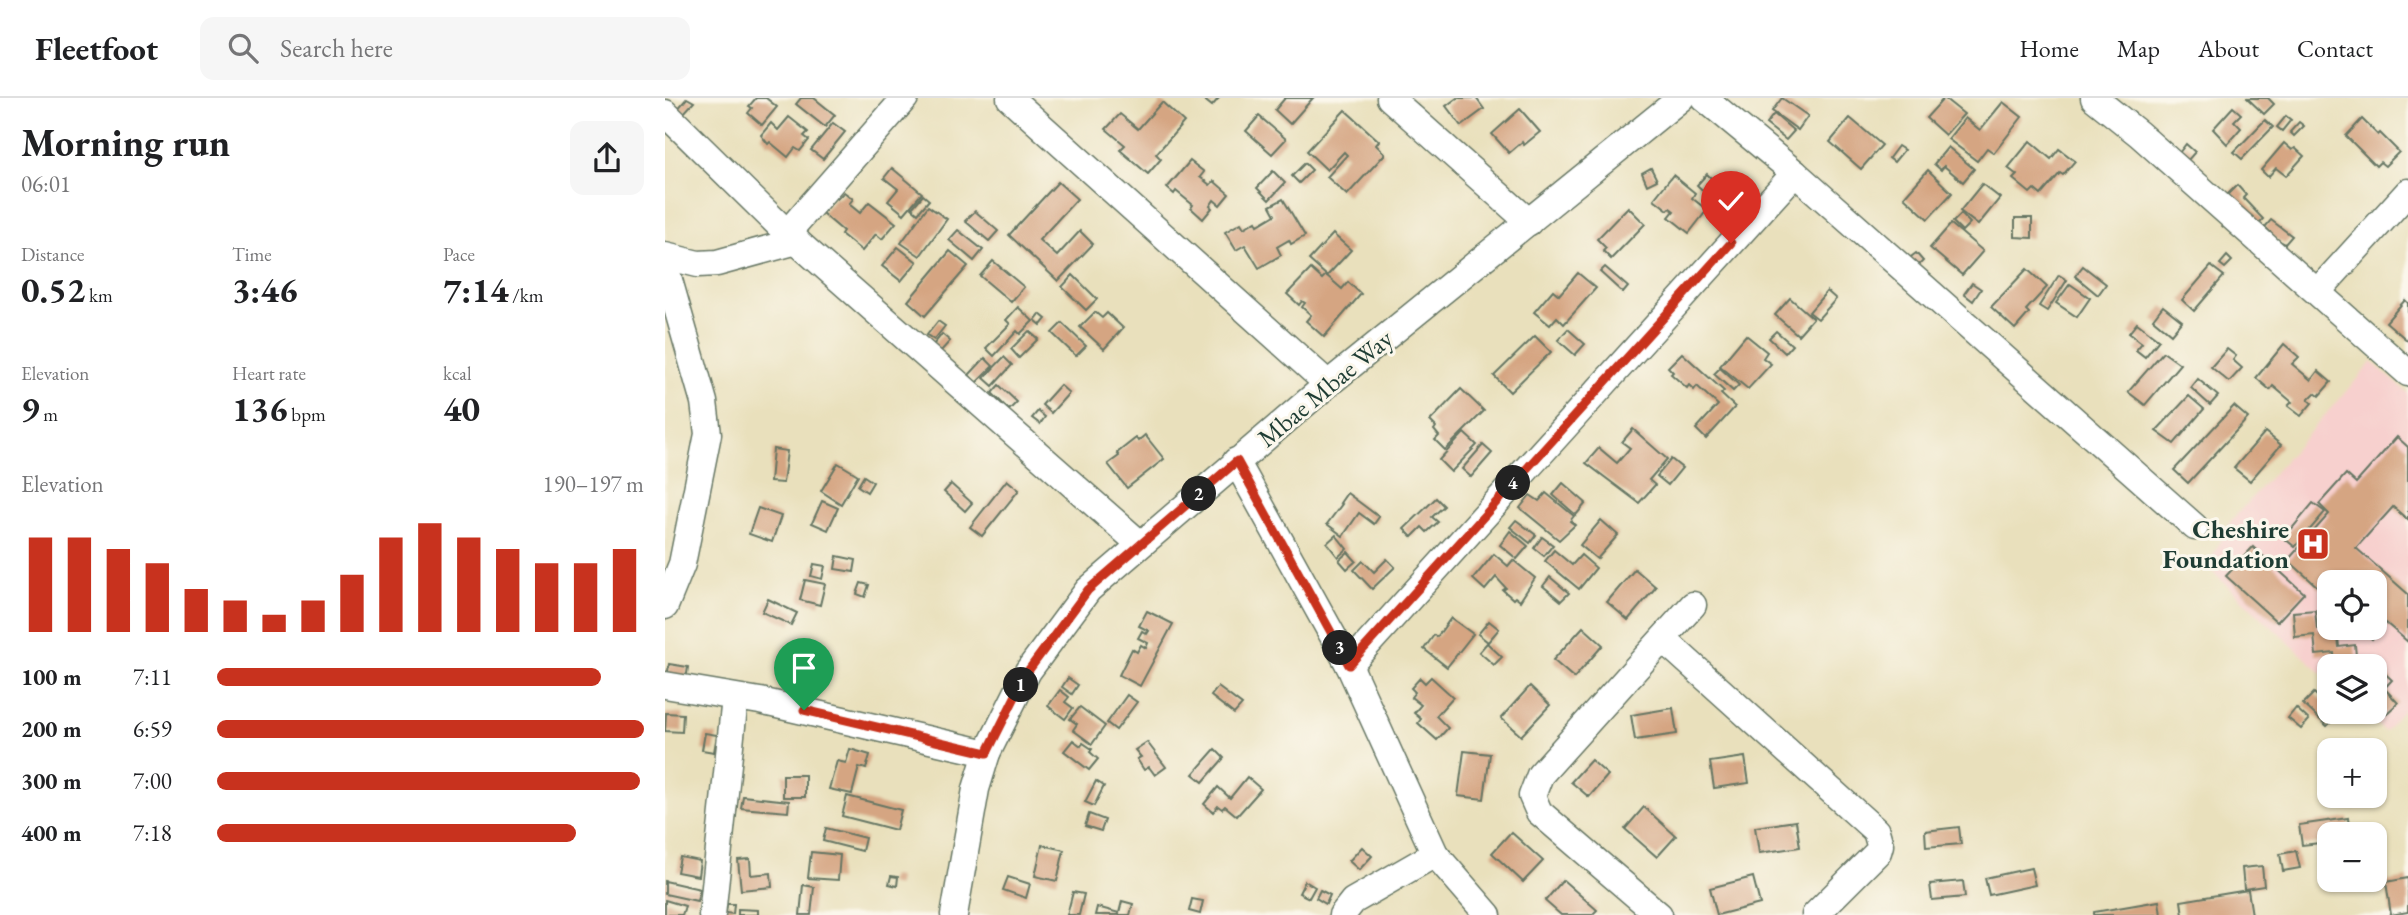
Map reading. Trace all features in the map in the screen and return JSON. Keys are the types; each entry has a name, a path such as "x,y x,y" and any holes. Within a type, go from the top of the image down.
{"street":[{"path":"665,256 698,264 717,263 792,237 905,98"},
{"path":"1010,98 1328,384"},
{"path":"1390,98 1529,222"},
{"name":"Mbae Mbae Way","path":"954,915 976,789 987,753 1028,671 1088,590 1328,384 1681,98"},
{"path":"1704,98 1795,173 2195,527"},
{"path":"2094,98 2139,134 2408,373"},
{"path":"665,113 792,237 1140,544"},
{"path":"1349,665 1795,173"},
{"path":"2318,292 2408,192"},
{"path":"665,266 704,402 708,434 682,564 665,606"},
{"path":"1237,461 1349,665 1435,854 1488,915"},
{"path":"1659,915 1539,813 1532,796 1540,775 1693,606"},
{"path":"1663,639 1876,831 1880,845 1878,852 1815,915"},
{"path":"665,685 804,710 987,753"},
{"path":"712,915 735,698"},
{"path":"1342,915 1353,901 1435,854"}],"shaded area":[{"name":"Cheshire Foundation","path":"2372,362 2408,393 2408,704 2385,732 2377,724 2387,724 2387,654 2317,654 2317,669 2207,567 2230,522"}],"building":[{"path":"687,98 694,102 682,115 677,110"},
{"path":"756,98 766,98 777,107 762,125 748,113 752,108 749,106"},
{"path":"801,98 814,98 835,115 825,127 796,104"},
{"path":"1202,98 1219,98 1212,106"},
{"path":"1285,98 1313,98 1290,124 1275,110"},
{"path":"1457,98 1476,98 1484,109 1461,126 1446,106"},
{"path":"1782,98 1808,116 1798,130 1772,111"},
{"path":"1944,98 1964,114 1945,135 1926,118"},
{"path":"2247,98 2268,98 2274,104 2264,114"},
{"path":"1162,102 1184,122 1156,154 1161,159 1148,174 1120,150 1125,145 1106,129 1120,114 1138,129"},
{"path":"2003,102 2022,117 1994,153 1987,148 1977,161 1948,139 1965,118 1980,130"},
{"path":"2233,107 2241,114 2234,121 2241,128 2227,144 2213,129"},
{"path":"1520,109 1540,132 1509,153 1492,134"},
{"path":"1345,110 1379,141 1376,145 1385,154 1347,195 1327,177 1347,155 1344,152 1327,170 1307,151"},
{"path":"1774,114 1794,131 1786,140 1766,124"},
{"path":"1259,116 1286,139 1272,154 1246,131"},
{"path":"2286,116 2291,120 2282,131 2277,127"},
{"path":"789,117 808,132 804,136 809,140 800,151 795,148 788,157 770,142 768,144 761,135 771,123 778,130"},
{"path":"1850,118 1882,145 1861,169 1830,142"},
{"path":"2362,119 2399,152 2385,166 2380,162 2376,166 2346,136"},
{"path":"2265,120 2273,127 2242,159 2234,152"},
{"path":"2299,122 2304,126 2294,136 2290,132"},
{"path":"833,123 845,132 823,159 811,150"},
{"path":"2030,141 2051,159 2059,149 2075,161 2063,175 2060,173 2041,195 2034,189 2030,193 2013,179 2017,175 2008,168"},
{"path":"2284,143 2304,156 2286,176 2276,168 2268,177 2261,170"},
{"path":"2186,144 2195,152 2188,160 2179,153"},
{"path":"1898,146 1904,150 1894,162 1889,158"},
{"path":"1948,147 1974,169 1963,182 1944,166 1941,170 1934,164"},
{"path":"1190,161 1204,172 1200,177 1210,185 1214,181 1229,194 1220,205 1214,200 1210,206 1212,208 1203,219 1191,208 1193,205 1176,191 1174,194 1167,188"},
{"path":"1305,163 1312,170 1299,183 1292,176"},
{"path":"892,168 922,193 904,214 888,201 898,189 884,178"},
{"path":"1651,168 1657,180 1647,185 1642,173"},
{"path":"1928,170 1952,193 1928,219 1904,197"},
{"path":"1273,171 1285,183 1269,200 1257,188"},
{"path":"1707,174 1725,192 1715,202 1697,185"},
{"path":"1673,175 1695,193 1692,198 1707,210 1689,233 1669,217 1674,211 1670,208 1668,210 1654,199"},
{"path":"1058,182 1077,199 1039,240 1057,256 1080,231 1093,244 1058,281 1009,235"},
{"path":"1982,184 2000,198 1978,225 1960,211"},
{"path":"2237,185 2246,195 2243,198 2263,219 2256,226 2227,195"},
{"path":"844,192 853,199 849,204 860,213 869,202 896,223 882,239 876,234 862,251 841,234 843,231 822,213 835,197 837,199"},
{"path":"923,195 929,200 918,213 912,208"},
{"path":"1283,199 1305,236 1291,244 1289,240 1277,247 1281,255 1259,268 1245,245 1236,250 1225,232 1241,223 1244,228 1256,221 1258,225 1275,215 1270,206"},
{"path":"928,206 947,219 920,256 901,243"},
{"path":"1628,207 1645,224 1611,259 1603,251 1606,248 1597,239"},
{"path":"975,211 998,231 989,241 965,221"},
{"path":"1961,214 1970,223 1962,231 1953,222"},
{"path":"2015,218 2032,218 2032,238 2015,237"},
{"path":"2271,220 2292,236 2285,244 2268,235 2270,232 2265,227"},
{"path":"1951,224 1983,251 1962,275 1930,248"},
{"path":"958,230 983,250 974,261 949,240"},
{"path":"1333,234 1351,250 1327,276 1309,260"},
{"path":"898,247 917,262 901,281 882,266"},
{"path":"950,251 968,266 925,316 908,301"},
{"path":"1916,253 1923,261 1915,269 1907,260"},
{"path":"2227,256 2232,261 2225,268 2220,264"},
{"path":"993,261 1024,287 1011,302 980,276"},
{"path":"2083,266 2106,284 2098,295 2075,276"},
{"path":"2211,266 2224,276 2194,311 2182,300"},
{"path":"1605,267 1628,287 1623,293 1600,272"},
{"path":"1311,269 1322,279 1326,275 1342,289 1348,282 1361,294 1324,337 1306,321 1311,315 1302,307 1305,303 1302,301 1299,305 1287,294"},
{"path":"2027,269 2047,287 2026,310 2029,313 2015,329 1991,307"},
{"path":"1578,273 1596,288 1564,324 1557,317 1550,325 1534,312 1553,290 1559,295"},
{"path":"1073,275 1097,299 1086,310 1062,287"},
{"path":"2059,275 2067,280 2047,311 2039,306"},
{"path":"1972,283 1981,289 1973,301 1964,294"},
{"path":"2070,284 2090,298 2077,317 2056,303"},
{"path":"1827,291 1836,299 1818,319 1809,312"},
{"path":"1790,298 1813,318 1798,335 1775,315"},
{"path":"2405,300 2408,303 2408,341 2386,322"},
{"path":"2163,306 2182,321 2171,334 2153,319"},
{"path":"1018,307 1033,321 1020,334 1017,331 994,356 986,348 1010,324 1006,320"},
{"path":"1095,312 1102,318 1107,313 1123,328 1104,349 1080,327"},
{"path":"1040,314 1046,319 1041,325 1035,320"},
{"path":"938,321 945,326 934,340 927,335"},
{"path":"1062,323 1086,346 1076,356 1052,333"},
{"path":"2137,323 2159,340 2145,357 2136,350 2142,343 2129,333"},
{"path":"1568,329 1585,344 1575,355 1558,340"},
{"path":"1029,331 1038,339 1019,358 1011,349"},
{"path":"1776,331 1792,345 1785,353 1769,338"},
{"path":"942,334 950,341 941,351 933,345"},
{"path":"1746,335 1767,352 1763,358 1771,364 1748,389 1720,366"},
{"path":"1535,336 1551,352 1510,392 1494,376"},
{"path":"2284,344 2299,357 2292,364 2311,380 2318,371 2331,382 2319,396 2315,393 2308,400 2312,403 2301,416 2288,406 2292,402 2273,386 2270,390 2256,378"},
{"path":"2227,349 2236,356 2233,360 2242,368 2229,382 2211,367"},
{"path":"2163,352 2180,364 2145,405 2128,392"},
{"path":"1682,353 1724,391 1721,394 1735,407 1706,439 1696,429 1718,405 1697,386 1694,390 1689,385 1687,388 1671,374 1673,372 1668,367"},
{"path":"1004,357 1012,365 993,386 984,378"},
{"path":"985,358 993,366 976,383 969,375"},
{"path":"1720,368 1739,385 1733,391 1714,374"},
{"path":"2198,379 2218,396 2210,405 2191,388"},
{"path":"999,385 1017,402 1009,410 992,393"},
{"path":"1060,385 1069,393 1051,413 1042,405"},
{"path":"1461,389 1484,411 1445,450 1435,440 1439,436 1430,421"},
{"path":"2189,396 2204,409 2174,444 2156,431"},
{"path":"2234,406 2248,418 2188,483 2174,470"},
{"path":"1038,411 1045,417 1040,424 1032,418"},
{"path":"1633,429 1667,459 1649,480 1655,485 1639,503 1586,463 1599,448 1617,463 1630,448 1622,442"},
{"path":"2265,432 2281,445 2250,481 2234,468"},
{"path":"1464,433 1477,445 1451,472 1439,460"},
{"path":"1145,435 1164,459 1127,488 1108,464 1136,438 1138,441"},
{"path":"2397,437 2408,447 2408,520 2393,507 2356,548 2381,570 2317,570 2317,586 2288,560 2329,514 2319,504 2346,474 2356,483"},
{"path":"1483,445 1492,453 1471,477 1462,469"},
{"path":"773,449 787,451 783,483 770,482"},
{"path":"1671,459 1682,468 1668,485 1657,476"},
{"path":"838,463 858,475 841,504 821,491"},
{"path":"864,476 873,482 867,492 858,486"},
{"path":"1007,480 1019,490 982,536 970,527"},
{"path":"1563,483 1586,503 1576,515 1553,495"},
{"path":"951,484 972,503 965,511 944,492"},
{"path":"1347,493 1379,517 1374,524 1359,513 1343,536 1327,524"},
{"path":"1546,493 1574,516 1570,521 1575,525 1559,540 1520,508 1530,495 1539,501"},
{"path":"1436,498 1444,506 1432,517 1438,522 1427,532 1422,527 1412,537 1404,529"},
{"path":"822,501 838,508 828,530 812,523"},
{"path":"2313,503 2325,512 2295,547 2284,538"},
{"path":"758,508 781,516 772,542 749,534"},
{"path":"1516,520 1536,535 1530,543 1510,527"},
{"path":"1601,520 1618,535 1597,559 1580,545"},
{"path":"1510,531 1528,546 1517,559 1500,545"},
{"path":"1336,535 1347,549 1338,557 1327,543"},
{"path":"1542,537 1553,545 1544,556 1534,548"},
{"path":"2253,547 2304,593 2277,622 2226,576"},
{"path":"1554,550 1572,565 1581,555 1596,568 1579,589 1545,561"},
{"path":"1348,552 1356,561 1347,569 1339,560"},
{"path":"1494,554 1508,566 1513,560 1535,578 1520,601 1515,597 1513,599 1503,590 1506,588 1496,577 1485,590 1473,579"},
{"path":"837,556 856,560 854,572 835,569"},
{"path":"1387,559 1395,567 1372,589 1354,570 1363,561 1374,572"},
{"path":"814,564 825,566 822,579 811,576"},
{"path":"1635,569 1656,587 1628,620 1607,602"},
{"path":"2387,575 2408,594 2408,642 2387,624"},
{"path":"1550,577 1569,593 1561,601 1543,586"},
{"path":"805,580 825,584 820,605 800,600"},
{"path":"861,583 869,585 865,597 857,594"},
{"path":"768,599 797,613 791,625 762,612"},
{"path":"2315,610 2317,640 2338,640 2339,647 2355,645 2356,654 2316,655 2314,635 2295,637 2293,612"},
{"path":"1147,611 1173,624 1140,686 1119,675 1132,649 1137,652 1141,645 1146,648 1148,643 1138,638 1142,631 1147,634 1149,631 1139,626"},
{"path":"1451,618 1473,634 1447,667 1424,649"},
{"path":"1489,621 1499,629 1488,642 1478,634"},
{"path":"1583,627 1603,645 1574,678 1553,660"},
{"path":"1487,643 1502,657 1494,665 1479,652"},
{"path":"669,664 688,667 686,681 667,678"},
{"path":"1431,677 1453,697 1436,716 1448,728 1437,740 1418,723 1421,719 1414,713 1421,705 1411,697 1415,692 1411,688 1420,678 1425,683"},
{"path":"1068,678 1078,685 1072,694 1062,687"},
{"path":"1530,686 1550,705 1521,736 1501,718"},
{"path":"1218,687 1242,705 1234,714 1211,696"},
{"path":"1060,690 1069,697 1065,702 1073,708 1065,719 1048,706"},
{"path":"2387,691 2398,703 2387,713"},
{"path":"2314,693 2317,696 2317,717 2303,704"},
{"path":"1127,695 1137,702 1116,730 1107,723"},
{"path":"1080,707 1105,726 1092,744 1073,730 1077,724 1070,719"},
{"path":"1673,708 1677,734 1635,740 1631,715"},
{"path":"2296,708 2309,720 2301,729 2288,718"},
{"path":"666,713 683,714 682,732 665,731"},
{"path":"705,733 717,735 714,752 702,750"},
{"path":"1073,740 1092,749 1090,752 1098,759 1089,770 1064,751"},
{"path":"1147,742 1166,767 1155,775 1149,767 1144,770 1137,759 1141,757 1135,750"},
{"path":"850,749 870,755 866,769 859,767 852,794 829,789 837,761 846,763"},
{"path":"1215,749 1224,758 1203,782 1193,774"},
{"path":"1464,751 1490,754 1484,799 1458,796"},
{"path":"1745,757 1749,783 1714,788 1710,762"},
{"path":"1591,760 1608,775 1589,797 1571,782"},
{"path":"783,775 805,775 805,797 783,797"},
{"path":"1247,777 1261,789 1237,816 1225,806 1222,809 1218,806 1213,812 1204,804 1218,787 1230,798"},
{"path":"1096,781 1104,786 1094,806 1085,802"},
{"path":"743,796 789,801 788,812 741,808"},
{"path":"847,796 901,810 896,830 842,816"},
{"path":"1644,807 1676,836 1657,857 1625,829"},
{"path":"1089,814 1105,820 1101,831 1085,826"},
{"path":"2348,818 2348,822 2320,822"},
{"path":"1796,821 1800,847 1759,853 1755,827"},
{"path":"2317,822 2317,843 2302,845 2299,825"},
{"path":"1959,827 1961,844 1926,847 1925,831"},
{"path":"826,828 865,838 862,851 823,841"},
{"path":"1511,832 1543,861 1523,882 1492,853"},
{"path":"1042,845 1064,850 1057,881 1035,876"},
{"path":"1362,847 1372,856 1359,870 1349,861"},
{"path":"2296,851 2300,868 2283,871 2280,854"},
{"path":"811,852 840,855 838,880 808,878"},
{"path":"680,857 700,861 698,876 677,872"},
{"path":"750,859 751,875 771,873 772,887 741,890 738,860"},
{"path":"2262,866 2264,886 2244,889 2242,868"},
{"path":"2031,868 2035,885 1989,895 1985,878"},
{"path":"891,876 898,877 897,886 889,884"},
{"path":"1008,877 1030,884 1026,898 1003,890"},
{"path":"1753,877 1760,904 1717,915 1710,888"},
{"path":"2408,878 2408,912 2391,915 2387,882"},
{"path":"1563,880 1597,910 1592,915 1561,915 1545,901"},
{"path":"665,881 700,889 697,901 665,894"},
{"path":"1305,881 1315,887 1309,898 1299,893"},
{"path":"1963,881 1965,897 1932,900 1930,884"},
{"path":"803,885 814,887 811,915 800,915"},
{"path":"1320,890 1330,895 1326,904 1316,898"},
{"path":"2248,890 2252,915 2183,915 2181,901"},
{"path":"1073,892 1084,894 1079,915 1067,915"},
{"path":"1192,899 1203,901 1200,914 1189,911"},
{"path":"665,900 685,906 682,915 665,915"},
{"path":"1122,901 1133,904 1130,915 1095,915 1097,907 1119,913"},
{"path":"2159,901 2161,915 2094,915 2094,912"},
{"path":"727,904 734,904 733,914 726,913"},
{"path":"738,909 758,910 758,915 738,915"}],"place":[{"name":"Cheshire Foundation","path":"2313,544"}],"route":[{"path":"804,710 987,753 1028,671 1088,590 1237,461 1349,665 1731,243"}]}
